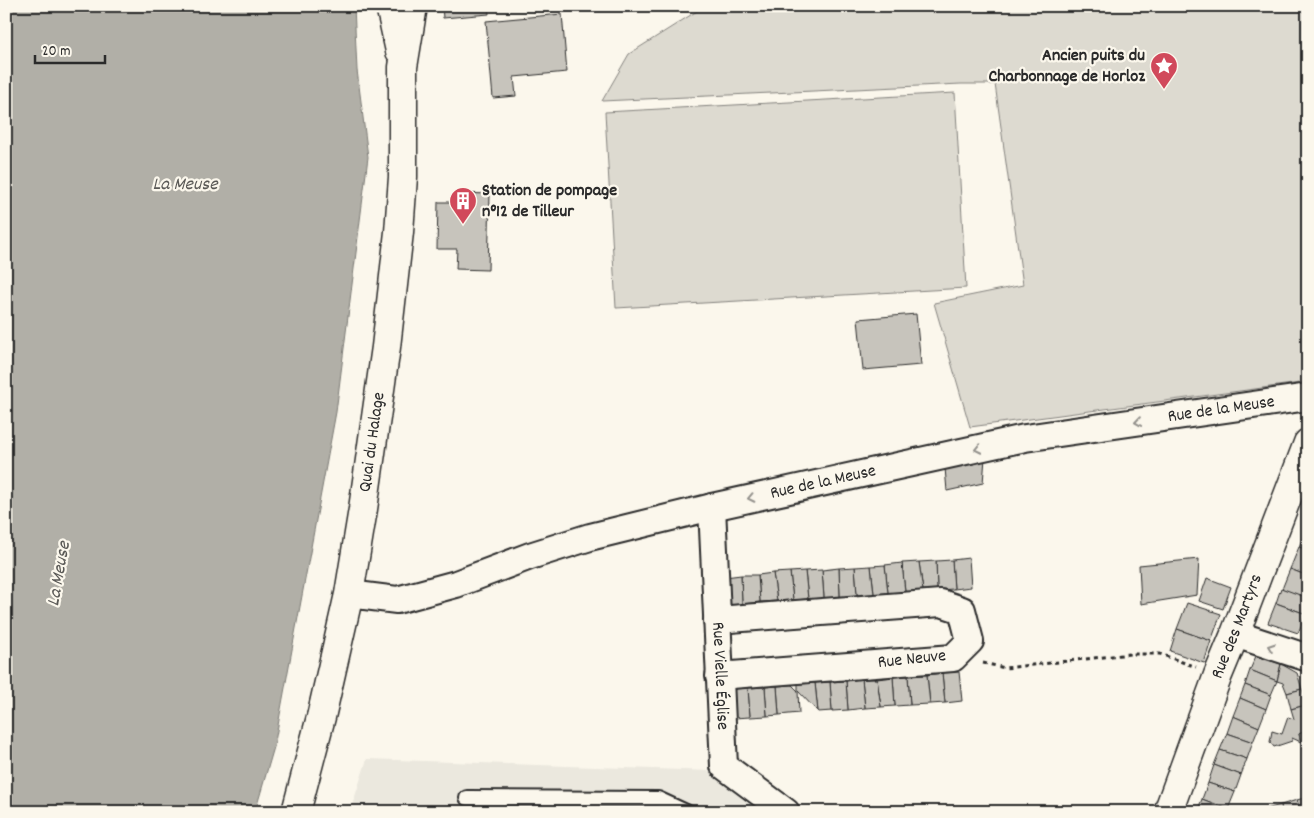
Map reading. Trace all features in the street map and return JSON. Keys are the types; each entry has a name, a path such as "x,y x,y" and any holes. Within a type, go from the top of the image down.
{"main road":[{"name":"Quai du Halage","path":"390,6 404,68"},
{"name":"Quai du Halage","path":"296,812 321,717 349,594 363,509 400,232 403,177 404,68 413,6"},
{"name":"Rue des Martyrs","path":"1168,812 1218,675 1308,443"}],"street":[{"name":"Rue de la Meuse","path":"349,594 397,600 456,584 530,556 590,538 712,507 1025,438 1308,397"},
{"name":"Rue Vielle Église","path":"712,507 724,766 786,812"},
{"name":"Rue Neuve","path":"717,620 941,603 962,610 970,641 953,658 720,676"},
{"path":"1235,634 1308,658"}],"lane":[{"path":"467,798 658,799 686,812"}],"path":[{"path":"953,658 1005,668 1130,654 1160,654 1218,675"}],"shaded area":[{"path":"705,6 1308,6 1307,382 970,427 934,303 1023,285 995,84 602,101 629,54"},
{"path":"955,93 966,288 616,308 605,112"},
{"path":"367,759 712,771 768,812 350,812"}],"water":[{"name":"La Meuse","path":"6,6 354,6 357,70 368,157 336,412 274,747 255,812 6,812"}],"building":[{"path":"442,6 488,6 489,14 443,18"},
{"path":"562,14 567,72 514,77 516,96 493,98 486,21"},
{"name":"Station de pompage n°12 de Tilleur","path":"457,193 490,194 488,270 456,269 457,249 437,249 438,202 457,202"},
{"path":"916,314 921,365 863,370 858,319"},
{"path":"985,458 983,483 947,491 945,468"},
{"path":"1306,529 1308,529 1308,550 1299,547"},
{"path":"1299,547 1308,550 1308,576 1290,569"},
{"path":"969,558 971,587 954,589 952,560"},
{"path":"1199,559 1197,595 1141,604 1139,565"},
{"path":"952,560 954,589 937,590 936,561"},
{"path":"936,561 937,590 923,591 919,562"},
{"path":"919,562 923,591 905,592 902,563"},
{"path":"902,563 905,592 888,593 885,565"},
{"path":"885,565 888,593 874,594 871,566"},
{"path":"871,566 874,594 857,595 855,567"},
{"path":"855,567 857,595 840,597 839,568"},
{"path":"839,568 840,597 824,598 822,570"},
{"path":"1290,569 1308,576 1308,599 1282,589"},
{"path":"822,570 824,598 808,599 805,571"},
{"path":"805,571 808,599 793,600 790,572"},
{"path":"790,572 793,600 777,601 773,573"},
{"path":"773,573 777,601 760,602 758,575"},
{"path":"741,575 758,575 760,602 742,604"},
{"path":"741,575 742,604 727,605 725,577"},
{"path":"1207,578 1231,587 1223,609 1199,601"},
{"path":"1281,588 1308,598 1306,614 1276,603"},
{"path":"1187,603 1221,614 1211,641 1177,629"},
{"path":"1276,603 1306,614 1298,633 1268,623"},
{"path":"1177,629 1211,641 1204,663 1170,651"},
{"path":"1256,656 1281,664 1277,681 1250,670"},
{"path":"1281,664 1297,673 1302,689 1287,693 1283,683 1277,681"},
{"path":"1250,670 1277,681 1271,695 1245,685"},
{"path":"959,672 962,701 945,703 942,673"},
{"path":"942,673 945,703 930,704 927,675"},
{"path":"927,675 930,704 910,705 908,676"},
{"path":"908,676 910,705 895,706 893,677"},
{"path":"893,677 895,706 881,707 877,679"},
{"path":"862,679 877,679 881,707 865,708"},
{"path":"862,679 865,708 848,710 846,681"},
{"path":"846,681 848,710 832,711 830,682"},
{"path":"830,682 832,711 818,712 815,683"},
{"path":"815,683 818,712 798,691 798,684"},
{"path":"792,685 798,691 799,713 779,715 777,686"},
{"path":"1245,685 1271,695 1266,709 1240,698"},
{"path":"777,686 779,715 767,716 765,687"},
{"path":"765,687 767,716 750,717 748,688"},
{"path":"748,688 750,717 734,718 732,689"},
{"path":"1302,689 1306,705 1291,709 1287,693"},
{"path":"1240,698 1266,709 1259,727 1233,716"},
{"path":"1306,705 1308,710 1308,730 1299,734 1301,742 1292,738 1292,741 1274,747 1270,742 1272,731 1282,734 1288,717 1294,719 1291,709"},
{"path":"1233,716 1259,727 1253,742 1227,733"},
{"path":"1308,730 1308,766 1299,734"},
{"path":"1227,733 1253,742 1247,759 1220,750"},
{"path":"1220,750 1247,759 1241,775 1214,765"},
{"path":"1214,765 1241,775 1235,792 1208,783"},
{"path":"1208,783 1235,792 1228,809 1202,799"},
{"path":"1308,797 1308,812 1300,812 1297,800"},
{"path":"1202,799 1228,809 1227,812 1197,812"},
{"path":"1297,800 1300,812 1282,812 1281,805"},
{"path":"1281,805 1282,812 1267,812 1266,809"}],"place":[{"name":"Ancien puits du Charbonnage de Horloz","path":"1164,90"},
{"name":"Station de pompage n°12 de Tilleur","path":"463,225"}]}
